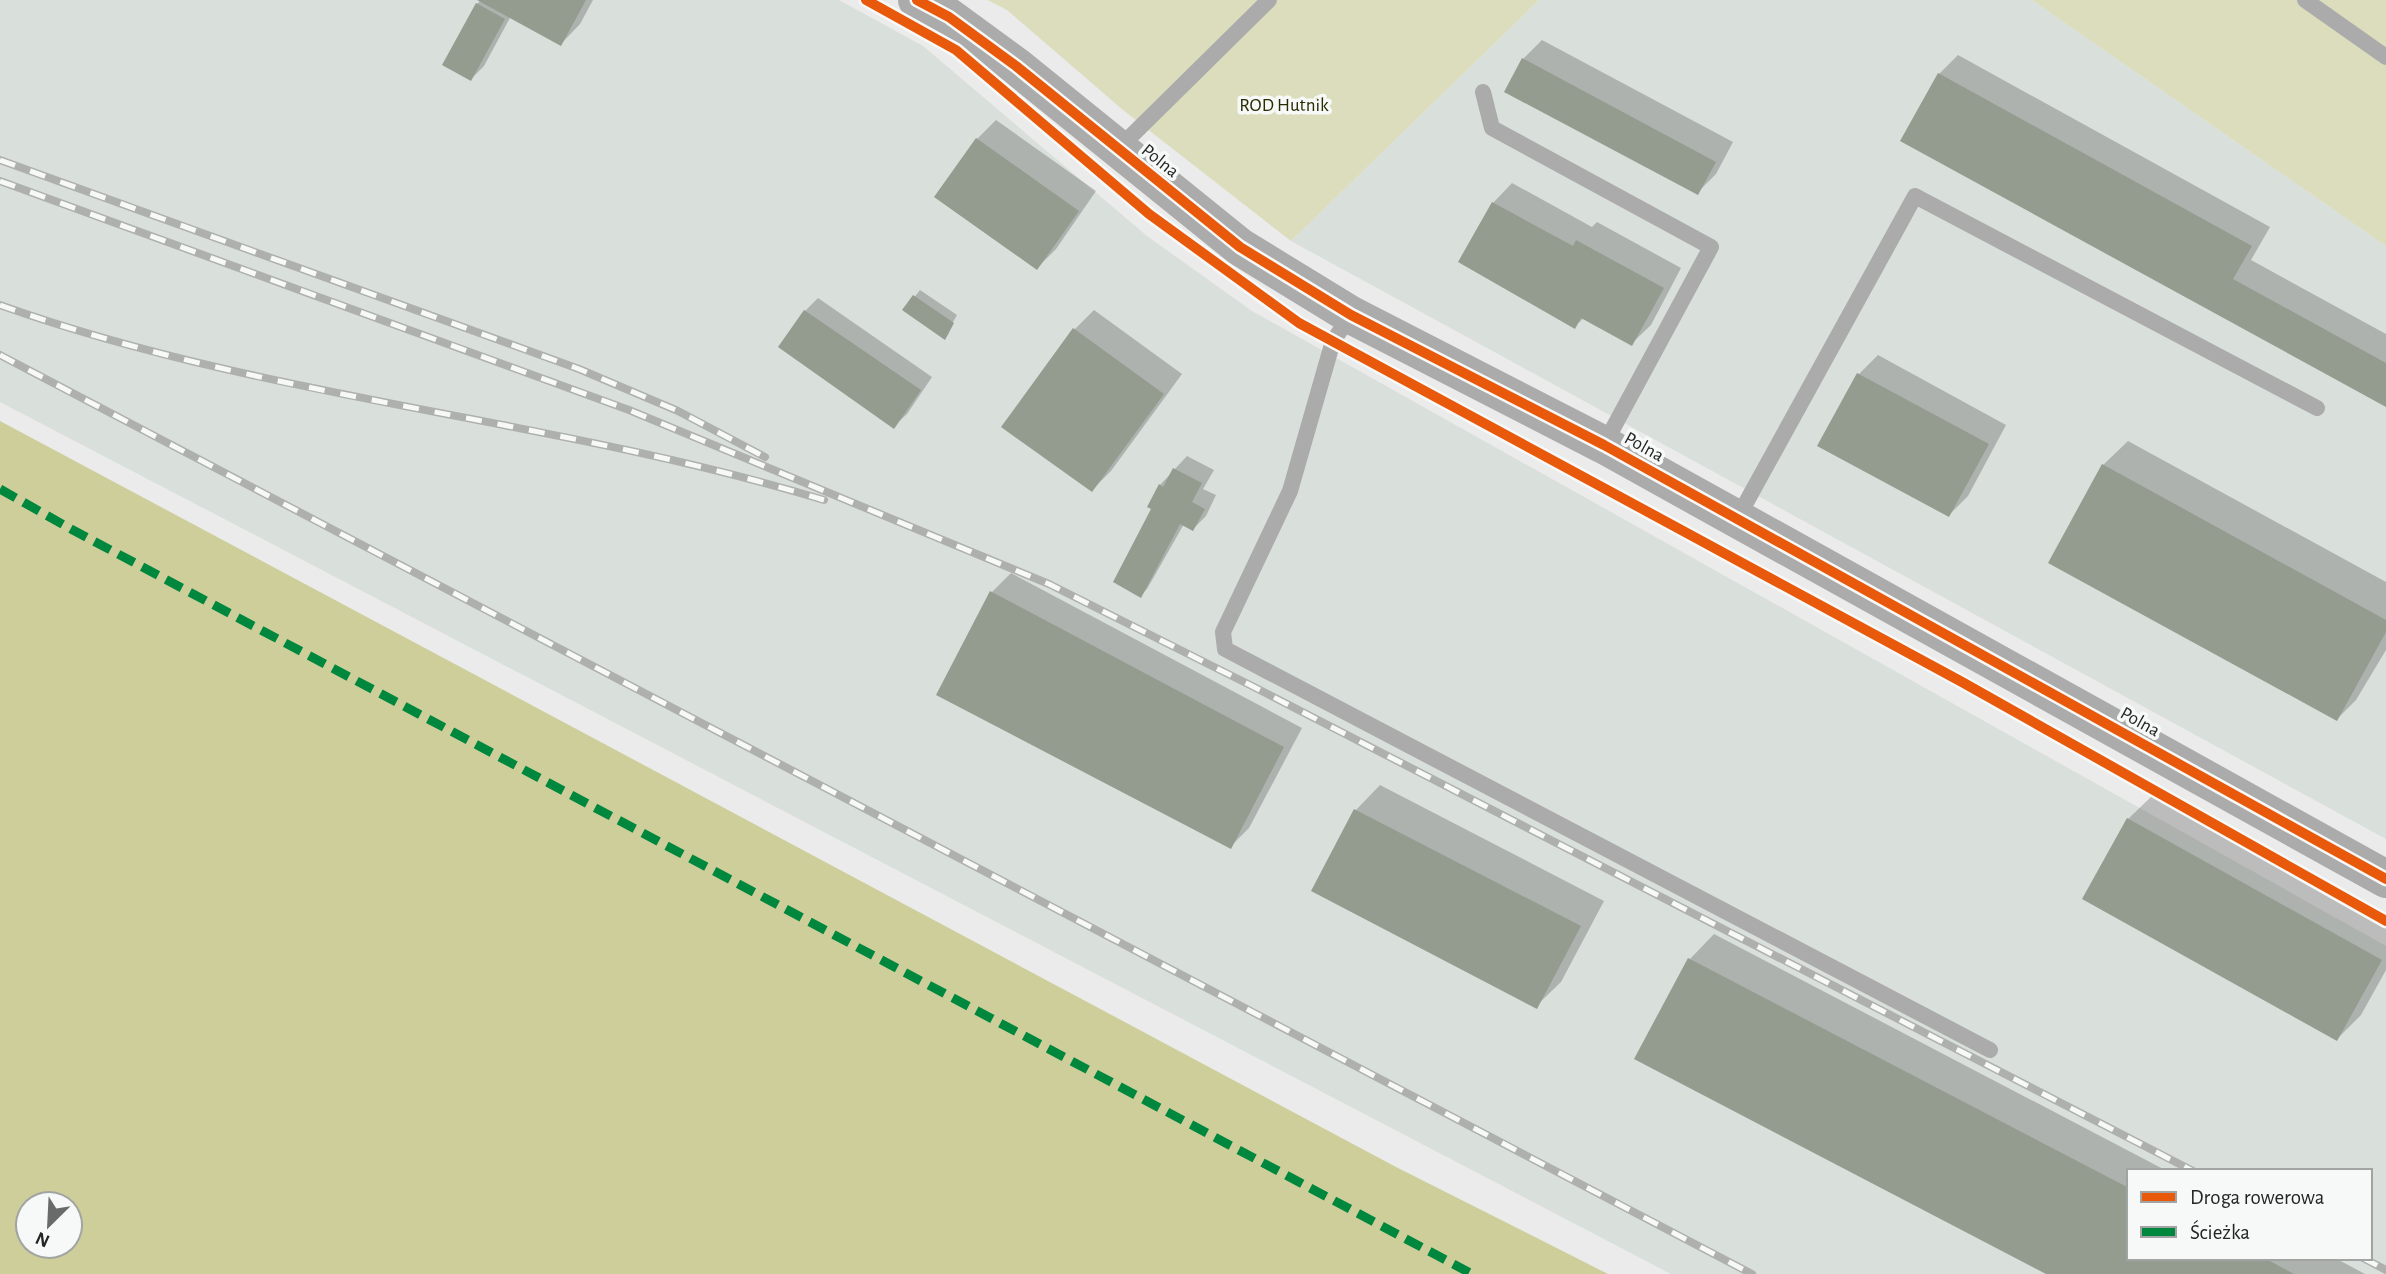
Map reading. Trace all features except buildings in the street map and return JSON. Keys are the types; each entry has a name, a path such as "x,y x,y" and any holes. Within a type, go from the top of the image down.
{"street":[{"name":"Polna","path":"917,0 949,17 1016,66 1240,247 1351,315 1604,445 2386,879"}],"lane":[{"path":"1118,149 1269,0"},
{"path":"2305,0 2386,57"},
{"path":"1483,92 1492,128 1711,247 1604,445"},
{"path":"1737,519 1915,196 2317,408"},
{"path":"1351,315 1334,341 1290,491 1223,632 1224,649 1990,1050"}],"shaded area":[{"path":"0,0 839,0 923,46 1147,236 1252,311 2386,946 2386,1274 1671,1274 0,402"},
{"path":"1539,0 2032,0 2386,246 2386,839 1291,241"}],"green space":[{"name":"ROD Hutnik","path":"988,0 1539,0 1291,241 1123,110 1007,10"},
{"path":"2032,0 2386,0 2386,246"},
{"path":"0,421 1396,1167 1608,1274 0,1274"}],"railway":[{"path":"0,160 579,369 678,411 765,457"},
{"path":"0,181 629,410 1049,584 2189,1169"},
{"path":"0,305 101,337 203,364 619,448 824,500"},
{"path":"0,355 1752,1274"},
{"path":"2367,1260 2386,1270"}],"marked path":[{"path":"0,489 1472,1274"}],"cycle path":[{"path":"866,0 956,50 1149,214 1299,323 1962,682 2386,921"},
{"path":"917,0 949,17 1016,66 1240,247 1351,315 1604,445 2386,879"}]}
